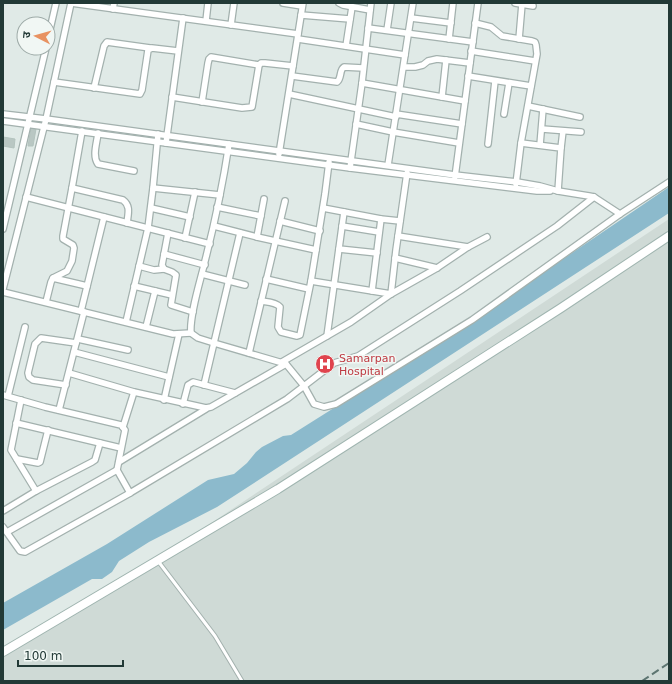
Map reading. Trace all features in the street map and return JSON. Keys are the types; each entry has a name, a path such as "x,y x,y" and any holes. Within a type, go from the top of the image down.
{"street":[{"path":"53,16 56,3"},
{"path":"405,55 114,6 71,3 46,119 3,290 83,312 173,334 191,333 198,338 284,363 304,386 314,404 324,407 336,404 472,320 620,214 669,182"},
{"path":"206,21 208,3"},
{"path":"231,25 234,3"},
{"path":"278,158 302,5 283,3"},
{"path":"339,3 370,10"},
{"path":"350,168 371,3"},
{"path":"387,30 391,3"},
{"path":"388,165 413,3"},
{"path":"449,39 453,3"},
{"path":"454,182 478,3"},
{"path":"515,3 533,6"},
{"path":"518,39 522,4"},
{"path":"346,46 352,7"},
{"path":"301,15 350,19"},
{"path":"166,143 182,18"},
{"path":"411,18 451,23"},
{"path":"475,23 491,27 502,36 535,42 537,49 521,143 516,188"},
{"path":"368,28 473,42"},
{"path":"94,88 105,44 109,42 178,51"},
{"path":"54,82 140,94 150,48"},
{"path":"471,51 535,61"},
{"path":"3,229 44,56"},
{"path":"202,102 209,59 211,57 259,64 265,63 293,66"},
{"path":"404,67 415,67 432,60 470,63"},
{"path":"442,97 446,60"},
{"path":"172,97 242,108 252,107 259,64"},
{"path":"292,76 337,82 339,81 342,68 344,66 363,68"},
{"path":"468,76 531,86"},
{"path":"488,144 495,81"},
{"path":"362,83 465,101"},
{"path":"504,114 509,83"},
{"path":"289,94 358,109 462,124"},
{"path":"528,106 580,117"},
{"path":"540,145 543,109"},
{"path":"3,114 516,182 594,197 620,214"},
{"path":"3,121 454,182 537,191 558,191"},
{"path":"356,124 459,143"},
{"path":"542,128 581,132"},
{"path":"46,302 53,278 67,271 72,261 73,245 63,239 63,236 82,131"},
{"path":"558,191 563,131"},
{"path":"98,133 95,156 96,162 98,164 134,171"},
{"path":"126,322 148,228 154,188 158,134"},
{"path":"521,143 561,148"},
{"path":"191,333 190,328 193,312 214,226 229,144"},
{"path":"261,301 278,304 280,310 279,330 284,334 300,335 320,231 329,157"},
{"path":"391,294 408,168"},
{"path":"72,188 123,200 128,204 127,222"},
{"path":"154,188 220,195"},
{"path":"185,238 195,192"},
{"path":"26,197 210,244"},
{"path":"3,527 20,551 25,552 130,493 287,399 334,363 358,356 460,291 557,226 594,197"},
{"path":"257,237 264,199"},
{"path":"249,353 285,201"},
{"path":"217,207 261,216"},
{"path":"151,208 190,217"},
{"path":"323,208 400,221"},
{"path":"327,336 344,212"},
{"path":"59,410 77,341 87,286 104,217"},
{"path":"372,291 381,219"},
{"path":"280,221 320,231"},
{"path":"214,226 316,250"},
{"path":"342,226 379,232"},
{"path":"164,269 162,265 168,233"},
{"path":"204,385 240,233"},
{"path":"398,236 468,247"},
{"path":"3,652 278,489 561,308 669,236"},
{"path":"119,462 206,408 211,407 351,322 391,294 437,268 486,237"},
{"path":"338,249 377,253"},
{"path":"164,254 205,265"},
{"path":"395,258 437,268"},
{"path":"139,266 154,270 164,269 176,275 170,303 172,307 193,312"},
{"path":"202,274 245,285"},
{"path":"53,278 87,286"},
{"path":"266,279 309,289"},
{"path":"311,281 391,294"},
{"path":"134,286 172,295"},
{"path":"146,327 155,291"},
{"path":"25,327 6,395 121,425 123,427"},
{"path":"164,400 179,334"},
{"path":"66,385 33,380 29,377 28,373 35,344 41,338 77,341 128,350"},
{"path":"74,352 169,377"},
{"path":"69,373 164,400 206,408"},
{"path":"183,404 187,388 190,383 235,392"},
{"path":"130,493 118,470 125,430 123,427 134,392"},
{"path":"21,400 11,450 36,491"},
{"path":"16,422 121,448"},
{"path":"17,459 38,463 40,462 48,430"},
{"path":"3,511 36,491 95,460 100,443"},
{"path":"7,532 118,470"}],"lane":[{"path":"158,561 214,636 242,681"}],"shaded area":[{"path":"669,219 669,681 3,681 3,649 148,565"}],"water":[{"path":"669,187 669,213 217,507 149,542 119,561 112,572 102,579 92,579 3,630 3,603 107,544 208,480 234,474 262,447 283,436 291,435 472,321"}],"building":[{"path":"31,128 36,129 33,146 28,146"},
{"path":"3,137 15,139 14,148 3,146"},
{"path":"324,356 330,366 324,370 318,361"}],"railway":[{"path":"642,681 669,663"}],"place":[{"name":"Samarpan Hospital","path":"325,364"}]}
